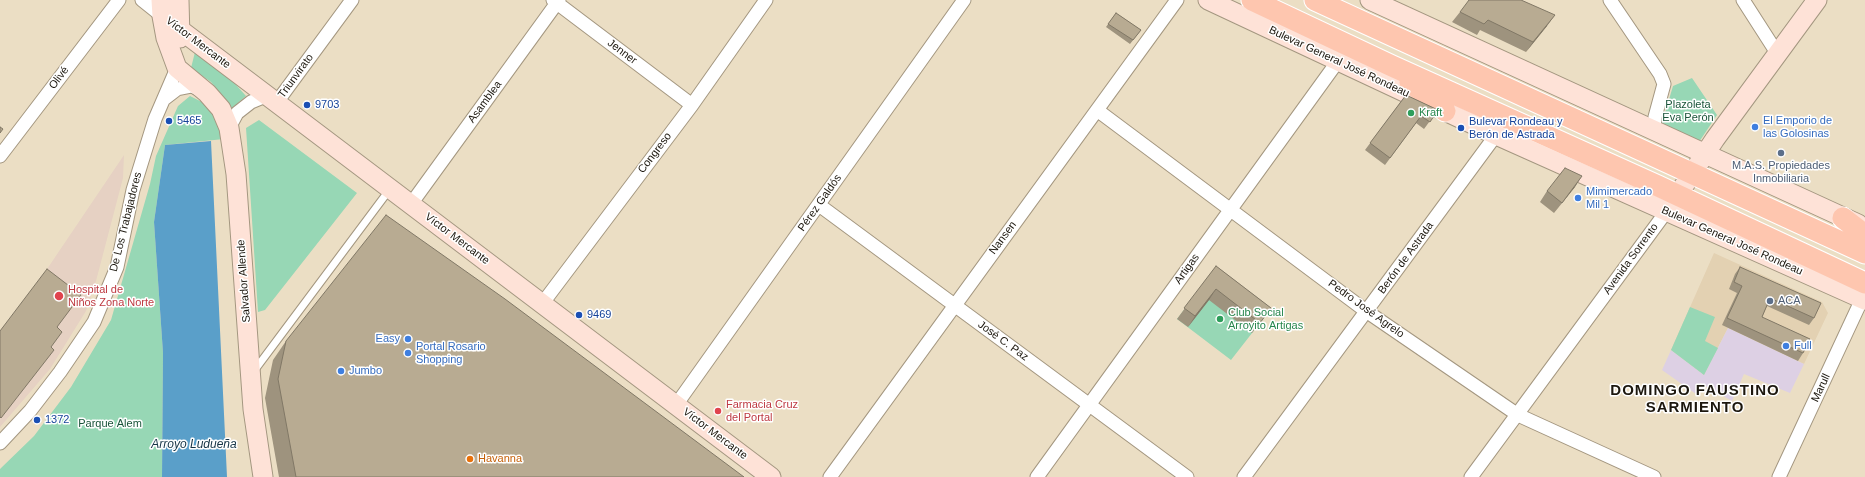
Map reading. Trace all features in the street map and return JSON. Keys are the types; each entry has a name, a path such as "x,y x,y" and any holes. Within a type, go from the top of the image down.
{"main road":[{"path":"174,61 180,31 179,0"},
{"name":"Bulevar General José Rondeau","path":"1208,0 1496,135 1817,259 1864,295"},
{"name":"Bulevar General José Rondeau","path":"1252,0 1392,66 1672,204 1864,295"},
{"path":"1315,0 1691,175 1865,253"},
{"name":"Avenida Sorrento","path":"1672,204 1705,154 1817,0"},
{"path":"1381,2 1865,228"},
{"name":"Víctor Mercante","path":"161,8 180,31 277,102 771,477"},
{"path":"161,8 174,61"},
{"name":"Salvador Allende","path":"174,61 221,109 229,128 236,174 253,409 263,477"},
{"path":"1392,66 1445,111"},
{"path":"1843,218 1865,235"}],"street":[{"name":"Olivé","path":"0,156 119,0"},
{"name":"Víctor Mercante","path":"142,0 161,8"},
{"name":"Triunvirato","path":"229,128 237,112 250,102 263,97 277,102 352,0"},
{"name":"Congreso","path":"542,304 692,105 766,0"},
{"name":"Pérez Galdós","path":"676,405 964,0"},
{"name":"Nansen","path":"830,477 1176,0"},
{"path":"1610,0 1660,74 1664,84 1655,117 1654,130"},
{"path":"1743,0 1777,53"},
{"name":"Jenner","path":"556,1 692,105"},
{"name":"Asamblea","path":"411,204 556,1"},
{"name":"De Los Trabajadores","path":"0,443 30,411 60,372 94,322 117,267 133,190 155,119 164,99 174,61"},
{"name":"Artigas","path":"1037,477 1338,61"},
{"name":"Salvador Allende","path":"164,99 177,89 192,86 207,93"},
{"name":"Pedro José Agrelo","path":"1097,110 1366,311 1518,415 1654,477"},
{"name":"Berón de Astrada","path":"1244,477 1496,135"},
{"name":"Avenida Sorrento","path":"1471,477 1672,204"},
{"name":"José C. Paz","path":"819,205 1187,477"},
{"name":"Marull","path":"1779,477 1864,295"}],"lane":[{"path":"250,376 390,188"}],"shaded area":[{"name":"Hospital de Niños Zona Norte","path":"124,155 123,178 96,281 86,311 50,369 0,427 0,331 43,275"},
{"path":"1714,253 1822,302 1828,313 1804,364 1728,328 1704,375 1671,350"},
{"path":"1728,328 1804,364 1790,393 1744,374 1732,401 1700,383 1696,394 1662,370 1671,350 1704,375"}],"green space":[{"path":"195,52 229,77 246,96 232,108 211,82 191,68"},
{"name":"Plazoleta Eva Perón","path":"1692,78 1717,115 1699,142 1662,123 1673,86"},
{"name":"Parque Alem","path":"190,96 204,103 217,119 224,139 165,145 154,222 163,353 162,477 0,477 0,469 34,436 71,387 111,320 150,184 156,156 178,106"},
{"path":"259,120 357,193 265,310 258,312 246,128"},
{"name":"Club Social Arroyito Artigas","path":"1209,277 1263,319 1231,360 1177,319"},
{"path":"1690,307 1715,317 1705,341 1718,348 1704,375 1671,350"}],"water":[{"name":"Arroyo Ludueña","path":"211,141 227,477 162,477 163,353 154,222 165,145"}],"building":[{"path":"1469,0 1521,0 1555,15 1533,42 1488,20 1484,24 1460,12"},
{"path":"1116,13 1141,30 1133,40 1108,24"},
{"path":"1406,95 1438,110 1430,122 1421,116 1390,158 1370,143"},
{"path":"1565,168 1582,176 1562,203 1547,191"},
{"name":"Portal Rosario Shopping","path":"386,215 505,299 744,477 296,477 278,379 286,341"},
{"path":"1216,266 1271,308 1260,323 1216,289 1195,316 1184,308"},
{"path":"1740,267 1821,303 1814,318 1770,298 1762,317 1810,339 1803,353 1727,318 1742,286 1734,282"},
{"path":"47,269 81,295 57,327 62,332 51,347 54,350 1,418 0,331"}],"place":[{"name":"9703","path":"307,105"},
{"name":"Kraft","path":"1411,113"},
{"name":"5465","path":"169,121"},
{"name":"El Emporio de las Golosinas","path":"1755,127"},
{"name":"Bulevar Rondeau y Berón de Astrada","path":"1461,128"},
{"name":"M.A.S. Propiedades Inmobiliaria","path":"1781,153"},
{"name":"Mimimercado Mil 1","path":"1578,198"},
{"name":"Hospital de Niños Zona Norte","path":"59,296"},
{"name":"ACA","path":"1770,301"},
{"name":"9469","path":"579,315"},
{"name":"Club Social Arroyito Artigas","path":"1220,319"},
{"name":"Easy","path":"408,339"},
{"name":"Full","path":"1786,346"},
{"name":"Portal Rosario Shopping","path":"408,353"},
{"name":"Jumbo","path":"341,371"},
{"name":"Farmacia Cruz del Portal","path":"718,411"},
{"name":"1372","path":"37,420"},
{"name":"Havanna","path":"470,459"}],"district":[{"name":"DOMINGO FAUSTINO SARMIENTO","path":"1695,400"}]}
